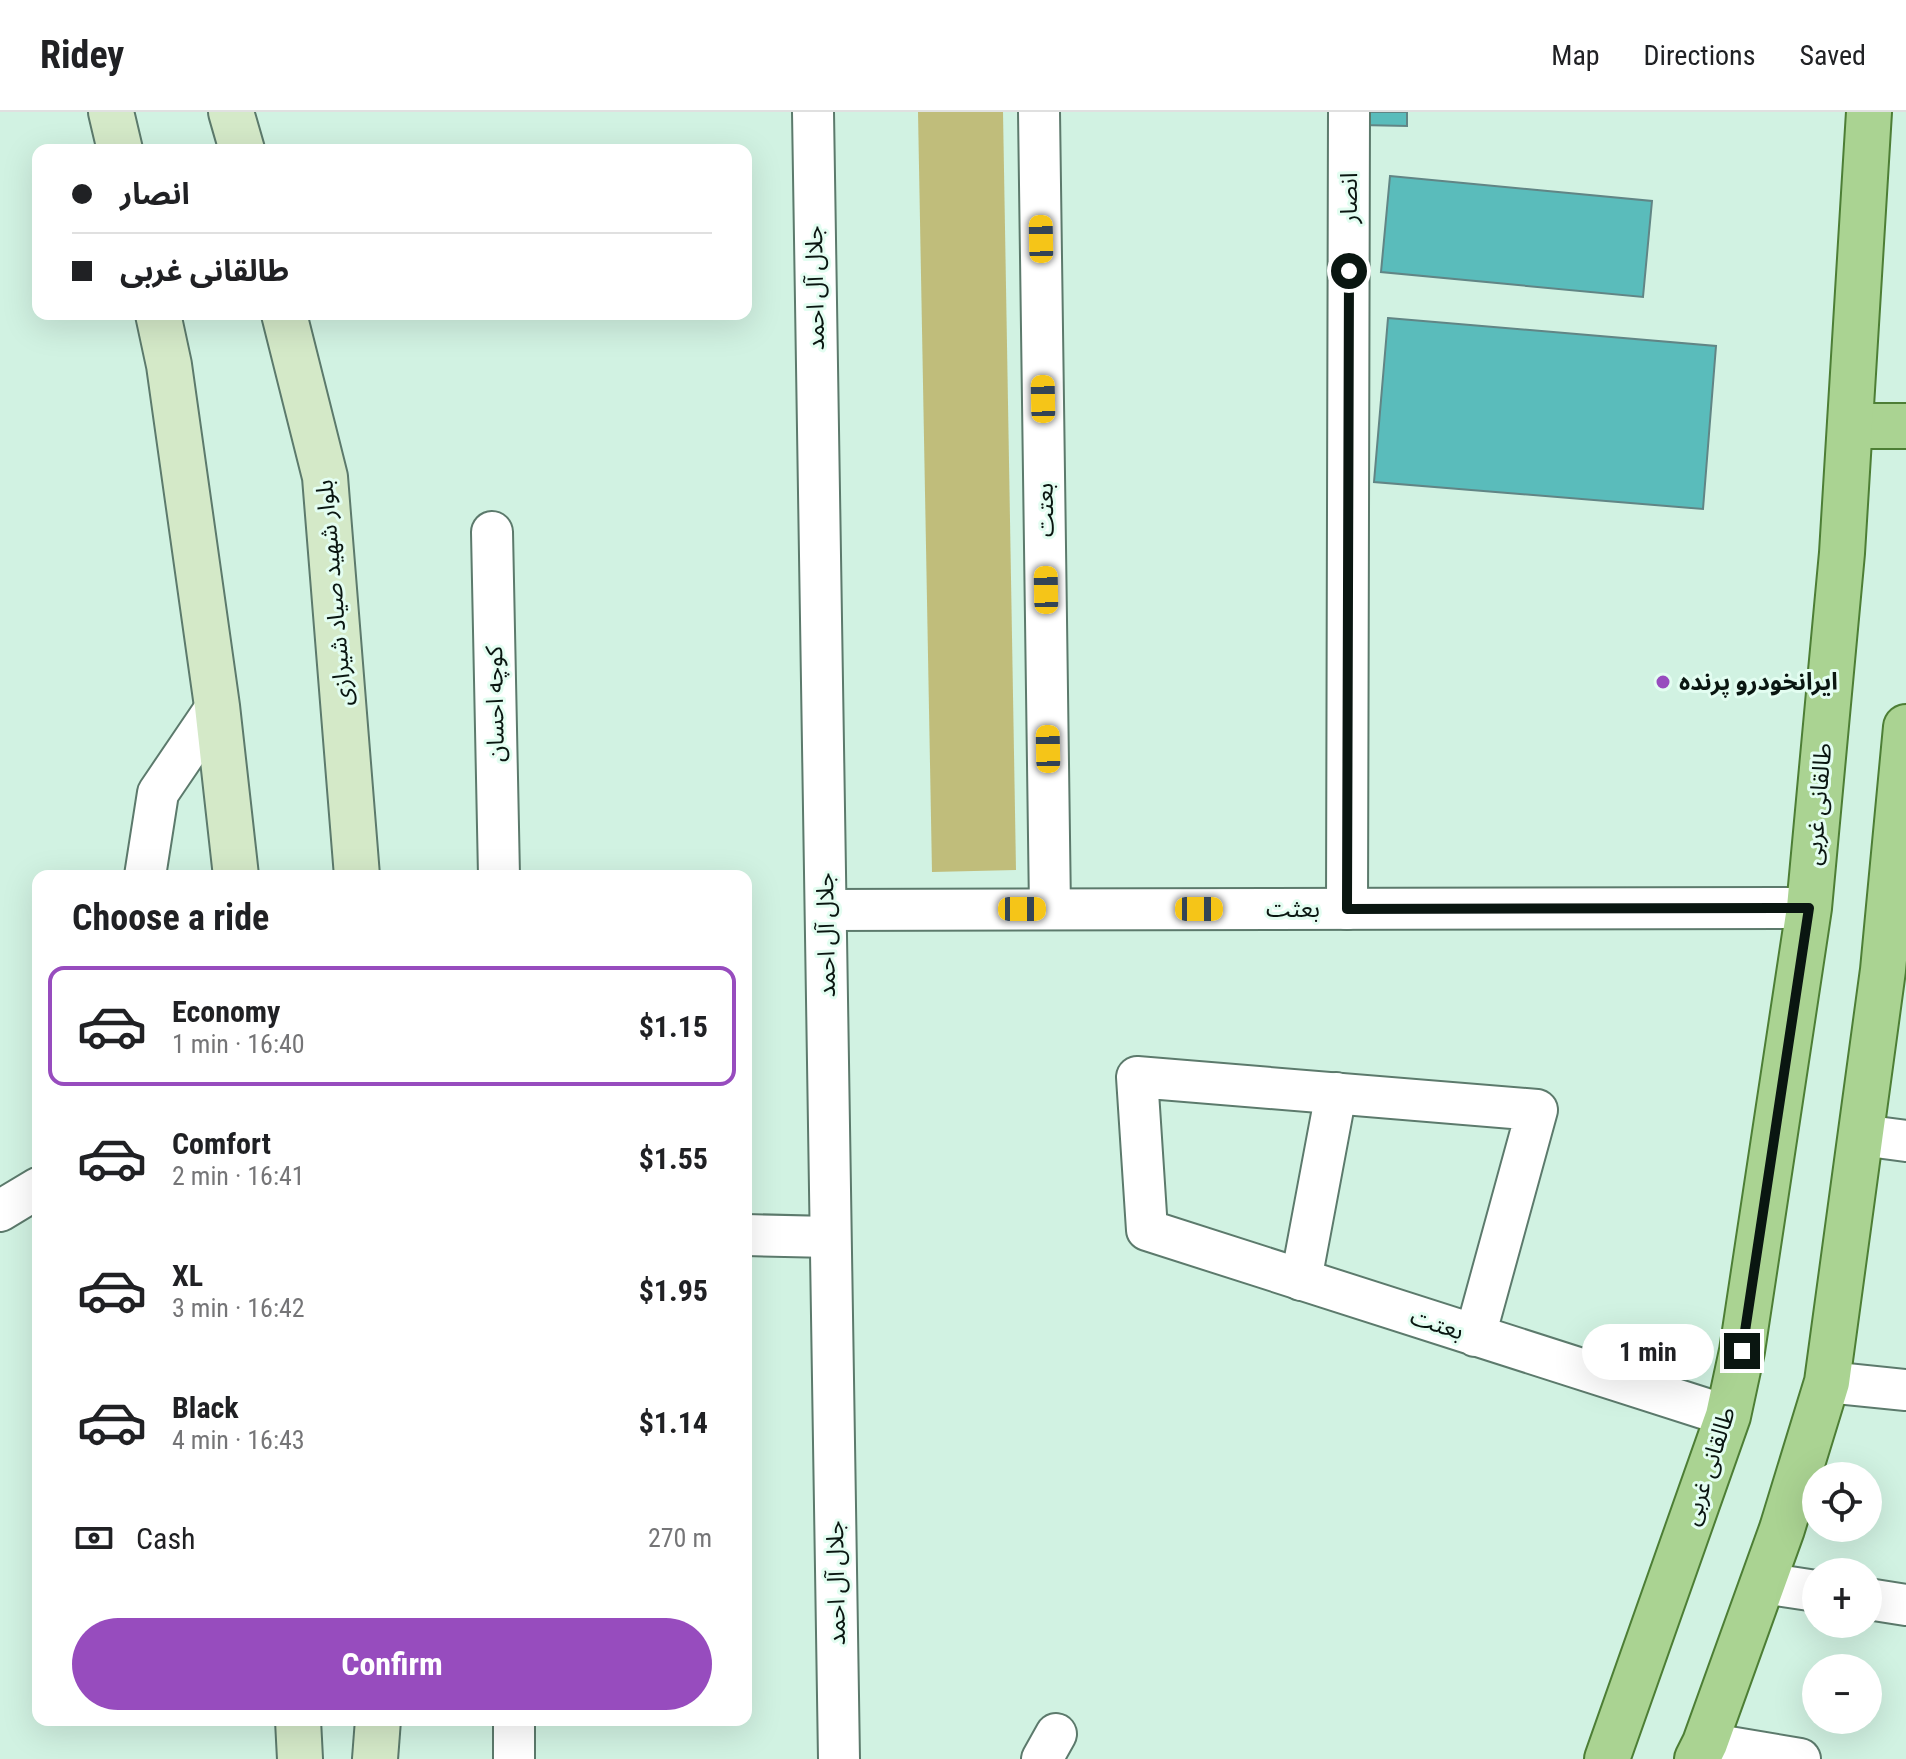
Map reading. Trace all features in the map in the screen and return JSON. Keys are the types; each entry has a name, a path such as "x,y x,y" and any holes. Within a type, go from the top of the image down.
{"main road":[{"path":"111,112 119,144"},
{"path":"231,112 240,144"},
{"name":"طالقانی غربی","path":"1607,1759 1728,1416 1742,1351 1809,908 1842,553 1869,112"},
{"path":"159,320 169,365 217,706 235,870"},
{"name":"بلوار شهید صیاد شیرازی","path":"286,320 325,477 357,870"},
{"path":"1850,426 1906,426"},
{"path":"1701,1751 1763,1583 1827,1382 1861,1135 1894,972 1906,727"},
{"path":"298,1726 300,1759"},
{"path":"375,1759 378,1726"}],"street":[{"name":"جلال آل احمد","path":"813,112 839,1759"},
{"name":"بعتت","path":"1039,112 1050,909"},
{"name":"انصار","path":"1347,909 1349,112"},
{"name":"کوچه احسان","path":"492,532 499,870"},
{"path":"146,870 158,793 217,706"},
{"name":"بعثت","path":"826,910 1809,908"},
{"name":"بعتت","path":"1336,1093 1137,1077 1147,1230 1728,1416"},
{"path":"1301,1280 1336,1093 1537,1110 1475,1336"},
{"path":"1861,1135 1906,1141"},
{"path":"0,1211 32,1192"},
{"path":"752,1235 830,1237"},
{"path":"1827,1382 1906,1390"},
{"path":"1763,1583 1802,1589"},
{"path":"1882,1601 1906,1605"},
{"path":"514,1726 514,1759"},
{"path":"1701,1751 1800,1759"}],"shaded area":[{"path":"918,112 1003,112 1016,870 932,872"}],"building":[{"path":"1362,112 1407,112 1407,126 1361,125"},
{"path":"1390,176 1652,201 1643,297 1381,272"},
{"path":"1388,318 1716,346 1703,509 1374,482"}],"place":[{"name":"ایرانخودرو پرنده","path":"1663,682"}],"route":[{"path":"1349,271 1347,909 1809,908 1742,1351"}]}
